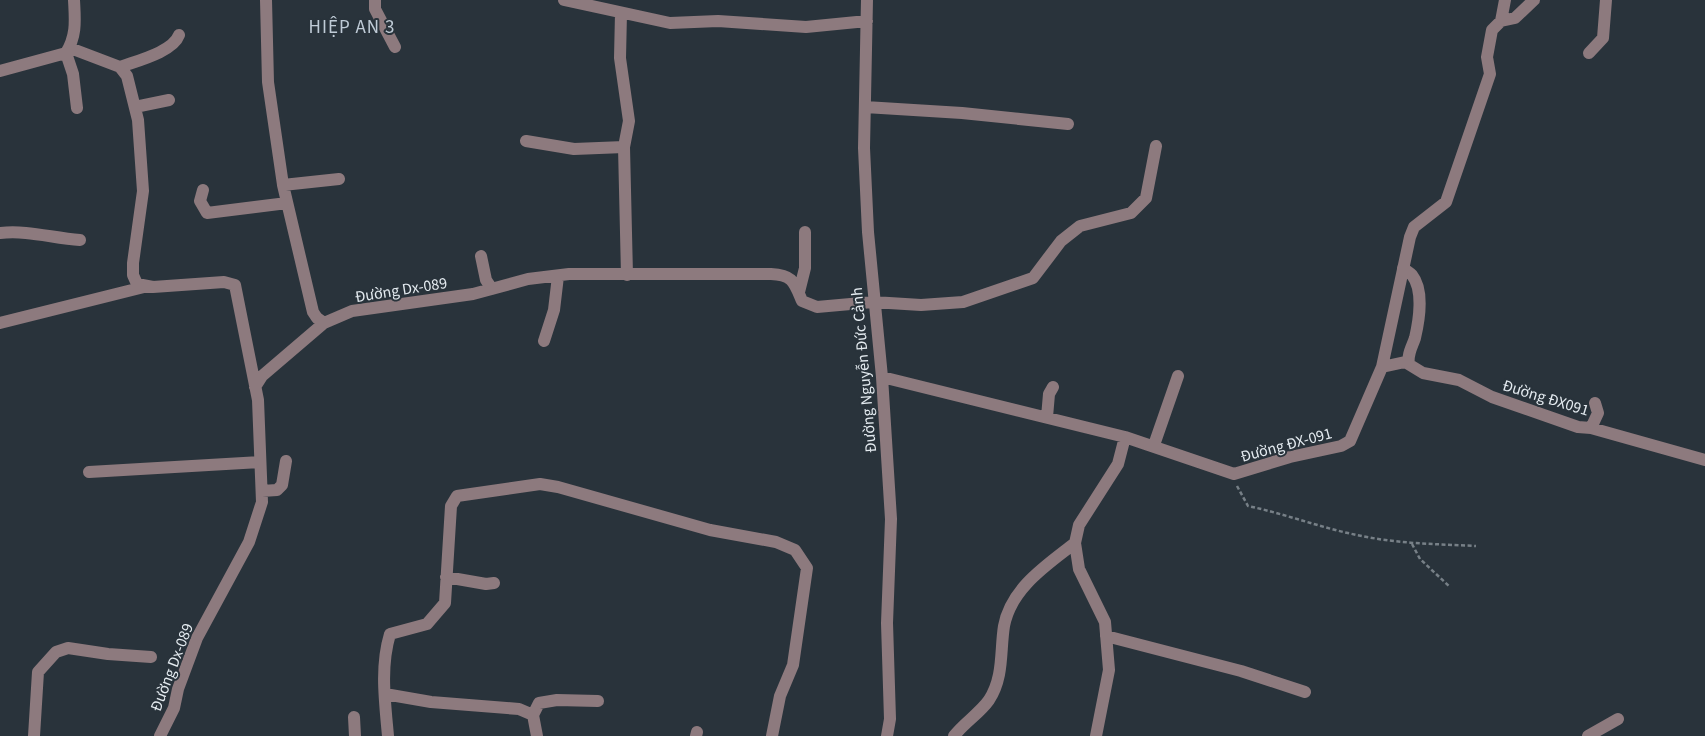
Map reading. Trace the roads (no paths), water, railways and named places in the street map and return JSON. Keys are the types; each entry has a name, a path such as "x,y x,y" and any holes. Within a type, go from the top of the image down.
{"street":[{"path":"74,0 76,30 68,51 77,108"},
{"path":"266,0 264,11 268,82 283,185 313,312 324,323"},
{"path":"375,0 375,9 395,47"},
{"path":"564,0 670,23 718,21 806,27 867,21"},
{"name":"Đường Nguyễn Đức Cảnh","path":"868,0 864,148 873,302 882,377 891,519 887,623 890,719 887,736"},
{"name":"Đường ĐX-091","path":"882,377 1126,437 1154,445 1234,474 1290,457 1342,446 1350,440 1382,367 1403,268 1414,227 1446,202 1490,74 1487,57 1492,30 1501,21 1505,0"},
{"path":"1501,21 1515,18 1534,0"},
{"path":"1589,53 1603,38 1606,0"},
{"path":"621,13 620,58 629,121 624,148 627,275"},
{"path":"120,67 147,58 173,45 179,35"},
{"path":"0,71 68,51 120,67 127,76 138,120 143,191 133,275 137,284 148,286"},
{"path":"135,107 169,100"},
{"path":"865,107 962,113 1068,124"},
{"path":"526,141 574,149 624,148"},
{"name":"Đường Dx-089","path":"160,736 174,708 178,689 197,638 248,542 259,515 262,491 258,400 255,386 262,376 324,323 352,312 473,294 528,279 558,276 786,275 795,283 802,300 817,307 873,302 922,305 963,302 1033,278 1061,241 1080,226 1132,213 1146,198 1156,146"},
{"path":"283,185 339,179"},
{"path":"203,190 200,201 207,212 287,203"},
{"path":"0,233 21,231 58,239 80,240"},
{"path":"798,292 805,268 806,232"},
{"path":"481,256 486,280 492,289"},
{"path":"1382,367 1405,362 1409,364 1408,357 1415,337 1418,316 1418,289 1412,275 1403,268"},
{"path":"544,341 554,310 558,276"},
{"path":"0,323 148,286 224,282 235,285 255,386"},
{"name":"Đường ĐX091","path":"1409,364 1423,373 1459,380 1492,396 1578,427 1591,428 1705,460"},
{"path":"1154,445 1178,376"},
{"path":"1047,417 1050,394 1053,388"},
{"path":"1591,428 1598,412 1595,403"},
{"path":"1096,736 1109,670 1105,622 1079,569 1075,543 1079,525 1118,464 1126,437"},
{"path":"262,491 278,490 282,485 286,461"},
{"path":"89,472 260,462"},
{"path":"388,736 383,675 390,634 427,624 436,616 445,603 451,506 457,496 540,484 636,508 710,530 776,542 795,550 807,568 793,665 780,696 772,736"},
{"path":"954,736 988,701 999,677 1005,624 1016,598 1030,580 1075,543"},
{"path":"446,577 486,584 494,583"},
{"path":"1106,636 1241,671 1305,692"},
{"path":"34,736 38,672 56,652 68,648 108,654 151,657"},
{"path":"385,694 431,702 519,709 533,715"},
{"path":"537,736 533,715 538,703 557,700 598,701"},
{"path":"354,717 355,736"},
{"path":"1588,736 1618,719"}],"district":[{"name":"HIỆP AN 3","path":"352,26"}]}
